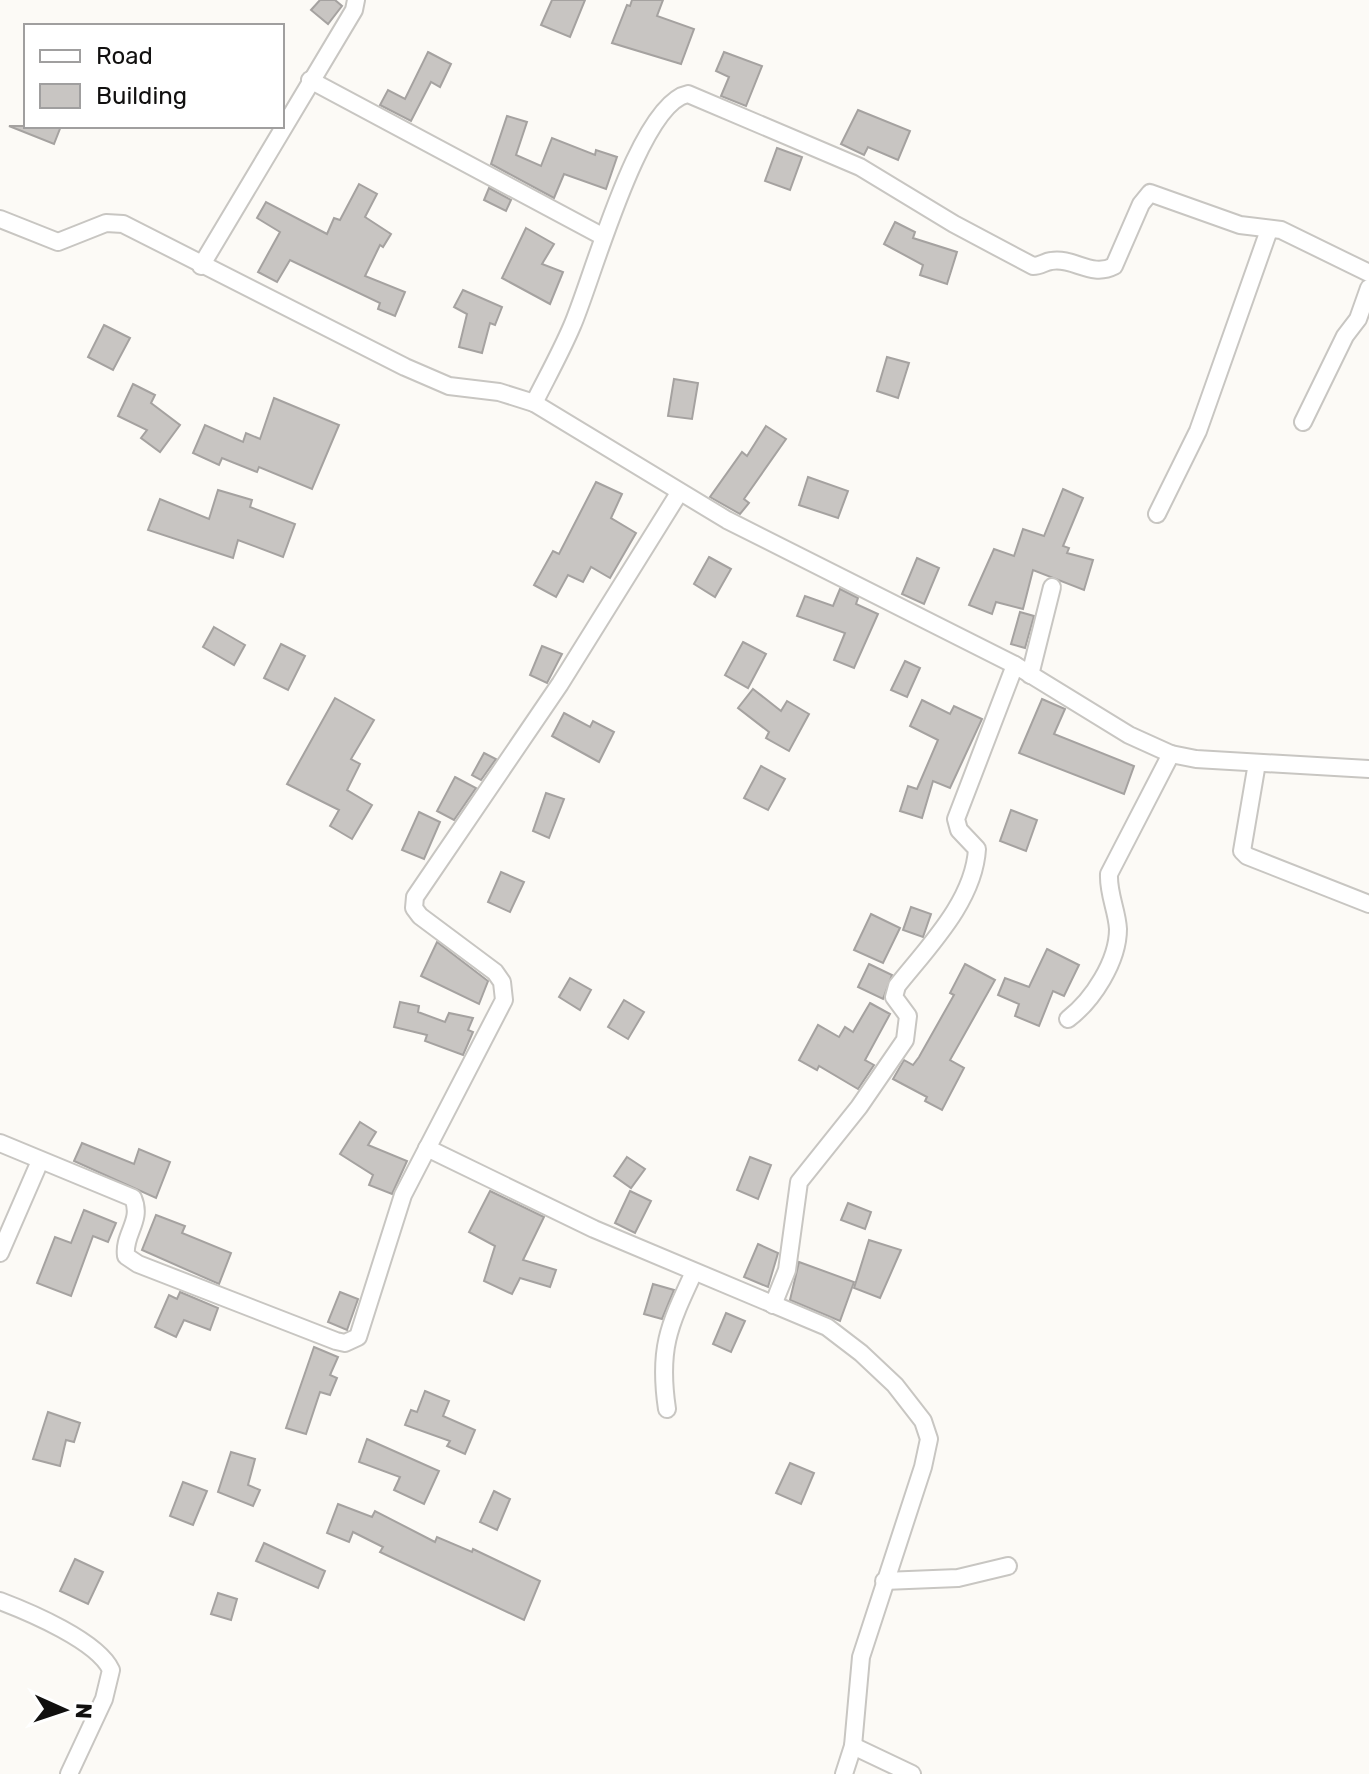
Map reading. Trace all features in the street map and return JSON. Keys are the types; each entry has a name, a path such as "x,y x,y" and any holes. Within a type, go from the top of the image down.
{"street":[{"path":"284,124 354,10 356,0"},
{"path":"310,80 602,236"},
{"path":"534,403 572,326 595,269 602,236 639,153 668,106 679,95 688,94 860,167 954,224 1033,266 1049,261 1066,262 1095,271 1114,266 1141,204 1150,193 1240,225 1281,230 1369,273"},
{"path":"201,266 282,128"},
{"path":"0,219 58,242 106,223 123,224 201,266 449,386 499,392 534,403 679,493 1015,665 1129,735 1171,754 1196,759 1369,769"},
{"path":"1157,514 1198,431 1269,230"},
{"path":"1303,422 1345,336 1358,319 1369,288"},
{"path":"0,1143 133,1198 137,1219 125,1247 126,1256 138,1264 233,1304 345,1343 358,1337 403,1195 504,1000 504,989 495,972 420,916 414,908 415,897 552,697 679,493"},
{"path":"1030,675 1052,587"},
{"path":"773,1305 787,1270 799,1182 805,1170 859,1107 905,1040 910,1026 908,1016 894,997 897,986 948,921 976,865 977,849 959,830 956,819 1015,665"},
{"path":"1068,1019 1085,1006 1115,953 1118,926 1108,892 1109,874 1171,754"},
{"path":"1257,763 1242,851 1247,856 1369,904"},
{"path":"427,1148 594,1229 827,1327 895,1385 923,1421 929,1439 923,1467 861,1657 853,1746 844,1774"},
{"path":"0,1253 40,1161"},
{"path":"667,1409 664,1349 671,1321 694,1272"},
{"path":"884,1581 958,1578 1008,1566"},
{"path":"0,1601 57,1627 100,1655 111,1670 104,1699 69,1774"},
{"path":"853,1746 912,1774"}],"building":[{"path":"320,0 335,0 342,6 328,24 311,10"},
{"path":"552,0 585,0 570,37 541,25"},
{"path":"632,0 663,0 657,16 694,29 681,64 612,43 627,5 630,6"},
{"path":"428,52 451,64 440,87 431,82 411,121 380,105 388,90 405,99"},
{"path":"724,52 762,66 746,106 721,96 729,77 716,71"},
{"path":"858,110 910,131 898,160 868,147 864,155 841,144"},
{"path":"507,116 527,122 516,155 541,166 552,138 595,155 596,150 617,157 606,189 564,174 554,198 491,164"},
{"path":"9,126 60,128 54,144"},
{"path":"777,148 802,157 790,190 765,181"},
{"path":"359,184 377,194 365,217 391,234 383,247 380,245 365,276 405,292 395,316 378,309 380,303 290,260 277,282 258,272 280,232 257,218 266,202 327,234 334,218 340,220"},
{"path":"489,188 511,200 506,211 484,200"},
{"path":"895,222 915,232 913,238 957,252 947,284 920,275 923,265 884,244"},
{"path":"526,228 554,244 542,264 563,272 550,304 502,278"},
{"path":"463,290 502,307 495,325 490,323 482,353 459,347 467,314 454,307"},
{"path":"104,325 130,338 113,370 88,357"},
{"path":"887,357 909,363 898,398 877,391"},
{"path":"674,379 698,383 692,419 668,416"},
{"path":"133,384 155,395 151,403 180,425 160,452 141,438 147,430 118,416"},
{"path":"274,398 339,425 312,489 259,467 257,472 222,458 219,465 193,453 205,425 243,442 246,433 260,439"},
{"path":"766,426 786,439 744,499 749,503 740,514 710,497 742,452 747,456"},
{"path":"808,477 848,491 838,518 799,505"},
{"path":"596,482 622,494 611,518 636,533 610,578 591,567 583,582 568,575 556,597 534,585 553,551 559,554"},
{"path":"1063,489 1083,498 1063,546 1069,548 1067,553 1093,560 1084,590 1033,570 1023,609 996,602 992,614 969,605 994,549 1014,556 1023,529 1044,536"},
{"path":"218,490 252,500 250,507 295,524 283,557 238,540 233,558 148,530 160,499 209,519"},
{"path":"709,557 731,569 715,597 694,584"},
{"path":"917,558 939,568 924,604 902,594"},
{"path":"840,589 858,598 856,604 878,614 854,668 834,660 845,633 797,616 805,596 833,606"},
{"path":"1020,612 1034,616 1025,648 1011,644"},
{"path":"214,627 245,645 234,665 203,647"},
{"path":"743,642 766,654 748,688 725,675"},
{"path":"281,644 305,656 288,690 264,678"},
{"path":"542,646 562,654 547,683 530,675"},
{"path":"905,661 920,668 907,697 891,690"},
{"path":"753,689 781,711 787,701 809,714 789,751 766,738 769,732 738,708"},
{"path":"335,698 374,720 351,759 360,764 347,790 372,805 352,839 330,826 339,810 287,784"},
{"path":"1042,699 1065,709 1054,734 1134,766 1124,794 1019,753"},
{"path":"922,700 950,714 954,706 982,719 950,788 933,781 922,818 900,811 908,786 917,789 938,740 910,726"},
{"path":"564,713 590,727 593,721 614,732 599,762 552,736"},
{"path":"484,753 496,759 481,780 472,775"},
{"path":"761,766 785,779 768,810 744,798"},
{"path":"455,777 476,788 454,820 437,811"},
{"path":"546,793 564,799 549,838 533,831"},
{"path":"1011,810 1037,820 1026,851 1000,841"},
{"path":"419,812 440,822 424,859 402,850"},
{"path":"501,872 524,882 510,912 488,902"},
{"path":"911,907 931,914 923,937 903,930"},
{"path":"871,914 900,928 883,963 854,950"},
{"path":"437,942 488,981 479,1004 421,976"},
{"path":"1047,949 1079,965 1064,996 1053,991 1039,1026 1015,1016 1019,1004 998,995 1005,978 1029,987"},
{"path":"869,964 892,975 883,999 858,987"},
{"path":"965,964 995,980 950,1060 964,1068 942,1110 925,1101 927,1097 893,1079 904,1060 913,1065 919,1057 954,995 950,993"},
{"path":"570,978 591,990 580,1010 559,997"},
{"path":"624,1000 644,1012 628,1039 608,1027"},
{"path":"400,1002 419,1006 418,1012 445,1022 449,1013 473,1018 468,1030 473,1032 463,1055 425,1041 427,1035 394,1027"},
{"path":"870,1003 890,1014 865,1060 874,1065 858,1089 819,1066 817,1070 799,1060 818,1025 839,1037 845,1027 853,1032"},
{"path":"360,1122 376,1132 368,1145 407,1161 392,1194 369,1185 373,1175 340,1154"},
{"path":"82,1143 134,1164 139,1149 170,1162 156,1198 74,1161"},
{"path":"627,1157 645,1169 631,1188 614,1176"},
{"path":"750,1157 771,1165 758,1199 737,1190"},
{"path":"490,1191 544,1217 523,1260 556,1270 550,1287 520,1278 512,1294 484,1281 495,1246 469,1232"},
{"path":"630,1191 651,1201 635,1233 615,1223"},
{"path":"848,1203 871,1212 865,1229 841,1220"},
{"path":"84,1210 116,1223 108,1242 93,1236 71,1296 37,1283 55,1237 71,1243"},
{"path":"156,1215 185,1226 182,1233 231,1253 219,1284 142,1250"},
{"path":"869,1240 901,1250 880,1298 854,1288"},
{"path":"758,1244 778,1253 768,1287 744,1277"},
{"path":"799,1262 854,1282 840,1321 790,1300"},
{"path":"653,1284 674,1290 662,1319 644,1314"},
{"path":"180,1292 218,1308 210,1330 184,1320 176,1337 155,1327 169,1295 177,1299"},
{"path":"340,1292 358,1299 347,1330 328,1322"},
{"path":"726,1313 745,1321 731,1352 713,1344"},
{"path":"314,1347 338,1357 330,1375 337,1378 330,1395 320,1392 306,1434 286,1428"},
{"path":"425,1391 449,1401 443,1416 475,1430 465,1454 447,1446 450,1441 405,1425 411,1410 417,1412"},
{"path":"48,1412 80,1423 74,1442 66,1440 60,1466 33,1459"},
{"path":"367,1439 439,1471 424,1504 394,1490 400,1477 359,1462"},
{"path":"231,1452 255,1459 248,1485 260,1490 253,1506 218,1492"},
{"path":"790,1463 814,1473 801,1504 776,1493"},
{"path":"183,1482 207,1491 193,1525 170,1516"},
{"path":"494,1491 510,1499 497,1530 480,1522"},
{"path":"338,1504 372,1517 375,1511 435,1542 437,1537 472,1552 473,1549 540,1581 524,1620 380,1552 383,1547 353,1532 349,1542 327,1533"},
{"path":"264,1543 325,1571 318,1588 256,1561"},
{"path":"75,1559 103,1572 88,1604 60,1591"},
{"path":"218,1593 237,1599 231,1620 211,1614"}]}
